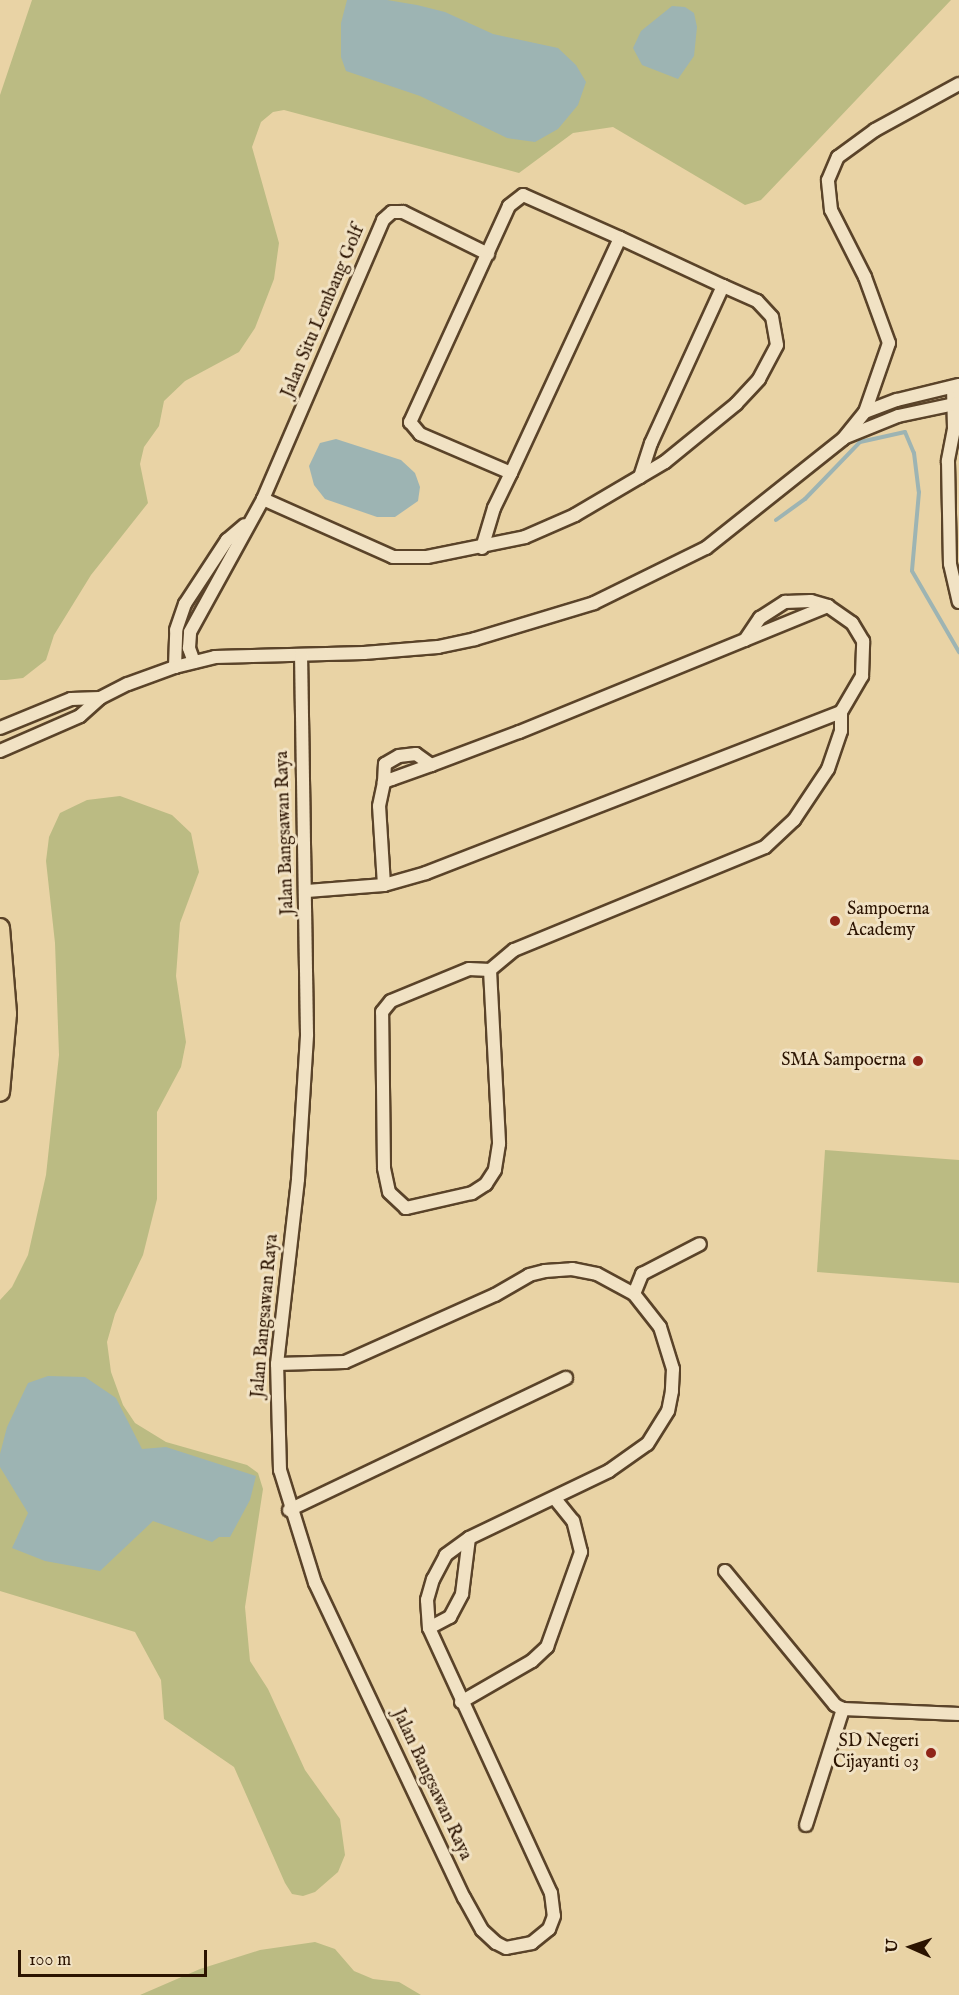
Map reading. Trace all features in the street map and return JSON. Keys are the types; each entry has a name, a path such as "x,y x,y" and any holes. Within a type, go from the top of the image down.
{"main road":[{"path":"0,928 7,1014 0,1092"}],"street":[{"path":"0,751 80,716 100,698 175,667 246,655 301,655 438,647 557,617 594,603 706,548 843,439 866,412 889,343 865,277 831,210 830,172 838,158 875,130 959,84"},
{"path":"263,499 393,557 428,557 482,548 548,528 640,477 718,422 759,379 774,356 777,334 765,307 523,195 512,201 410,422 420,434 511,473"},
{"name":"Jalan Situ Lembang Golf","path":"194,662 189,648 190,632 212,596 246,525 263,499 387,215 403,212 488,254"},
{"path":"482,548 488,524 620,238"},
{"path":"640,477 651,443 723,286"},
{"path":"866,412 956,386 956,429 948,461 955,497 951,576 959,602"},
{"path":"843,439 898,416 956,403"},
{"name":"Jalan Situ Lembang Golf","path":"175,667 176,630 185,604 227,540 246,525"},
{"path":"198,585 212,596"},
{"path":"490,970 499,1144 495,1170 486,1184 472,1193 419,1207 400,1206 389,1192 384,1168 382,1012 391,1001 442,978 469,969 490,970 514,950 765,847 801,812 828,768 841,731 840,712 862,676 863,641 852,623 828,606 811,601 785,602 760,618 745,640"},
{"path":"384,782 828,606"},
{"name":"Jalan Bangsawan Raya","path":"301,655 306,891 305,1100 277,1364 278,1452 289,1510 315,1583 464,1898 489,1937 506,1948 518,1947 543,1936 554,1916 554,1904 461,1701"},
{"path":"0,728 71,699 100,698"},
{"path":"306,891 384,885 447,866 840,712"},
{"path":"384,885 379,806 385,764 399,756 416,754 431,765"},
{"path":"634,1294 642,1274 700,1244"},
{"path":"277,1364 345,1362 495,1294 529,1275 545,1271 597,1274 634,1294 657,1321 673,1369 668,1411 638,1451 555,1499 469,1538 446,1555 433,1579 427,1600 429,1628 461,1701 532,1660 547,1647 581,1552 573,1521 555,1499"},
{"path":"289,1510 566,1378"},
{"path":"429,1628 450,1617 462,1594 469,1538"},
{"path":"725,1571 826,1695 843,1709 959,1714"},
{"path":"806,1825 843,1709"}],"green space":[{"path":"32,0 951,0 761,200 745,205 613,127 573,133 519,173 284,110 273,112 261,122 252,147 279,243 274,279 255,328 239,352 185,381 164,401 159,426 144,447 140,464 148,503 91,575 54,635 46,660 23,678 0,680 0,95"},
{"path":"120,796 172,815 191,833 199,872 180,923 176,976 186,1042 181,1067 157,1112 157,1199 143,1255 115,1314 107,1342 111,1372 123,1405 135,1423 166,1442 247,1465 258,1473 263,1489 245,1607 250,1661 268,1689 305,1770 340,1819 345,1855 338,1872 315,1892 303,1896 292,1894 285,1883 234,1767 164,1719 161,1680 135,1632 0,1591 0,1300 12,1287 28,1255 46,1175 59,1055 55,943 46,861 49,837 60,813 87,800"},
{"path":"825,1150 959,1160 959,1283 817,1272"},
{"path":"315,1942 335,1949 354,1971 373,1979 399,1982 421,1995 140,1995 200,1969 260,1950"}],"water":[{"path":"347,0 387,0 417,5 445,12 493,34 558,48 576,65 586,82 578,105 558,129 535,142 507,138 420,96 346,71 341,57 341,23"},
{"path":"672,6 685,7 694,13 697,27 694,56 678,79 642,65 633,48 641,31"},
{"path":"336,439 401,460 415,473 420,487 418,501 395,517 377,517 325,499 314,485 309,466 320,443"},
{"path":"48,1376 85,1377 116,1398 142,1449 166,1447 256,1476 250,1500 230,1537 219,1537 212,1542 153,1521 100,1571 45,1561 12,1548 28,1513 0,1467 0,1454 7,1427 28,1383"}],"waterway":[{"path":"776,520 805,499 860,442 905,432 914,453 919,492 912,571 959,652"}],"place":[{"name":"Sampoerna Academy","path":"835,921"},
{"name":"SMA Sampoerna","path":"918,1061"},
{"name":"SD Negeri Cijayanti 03","path":"931,1753"}]}
